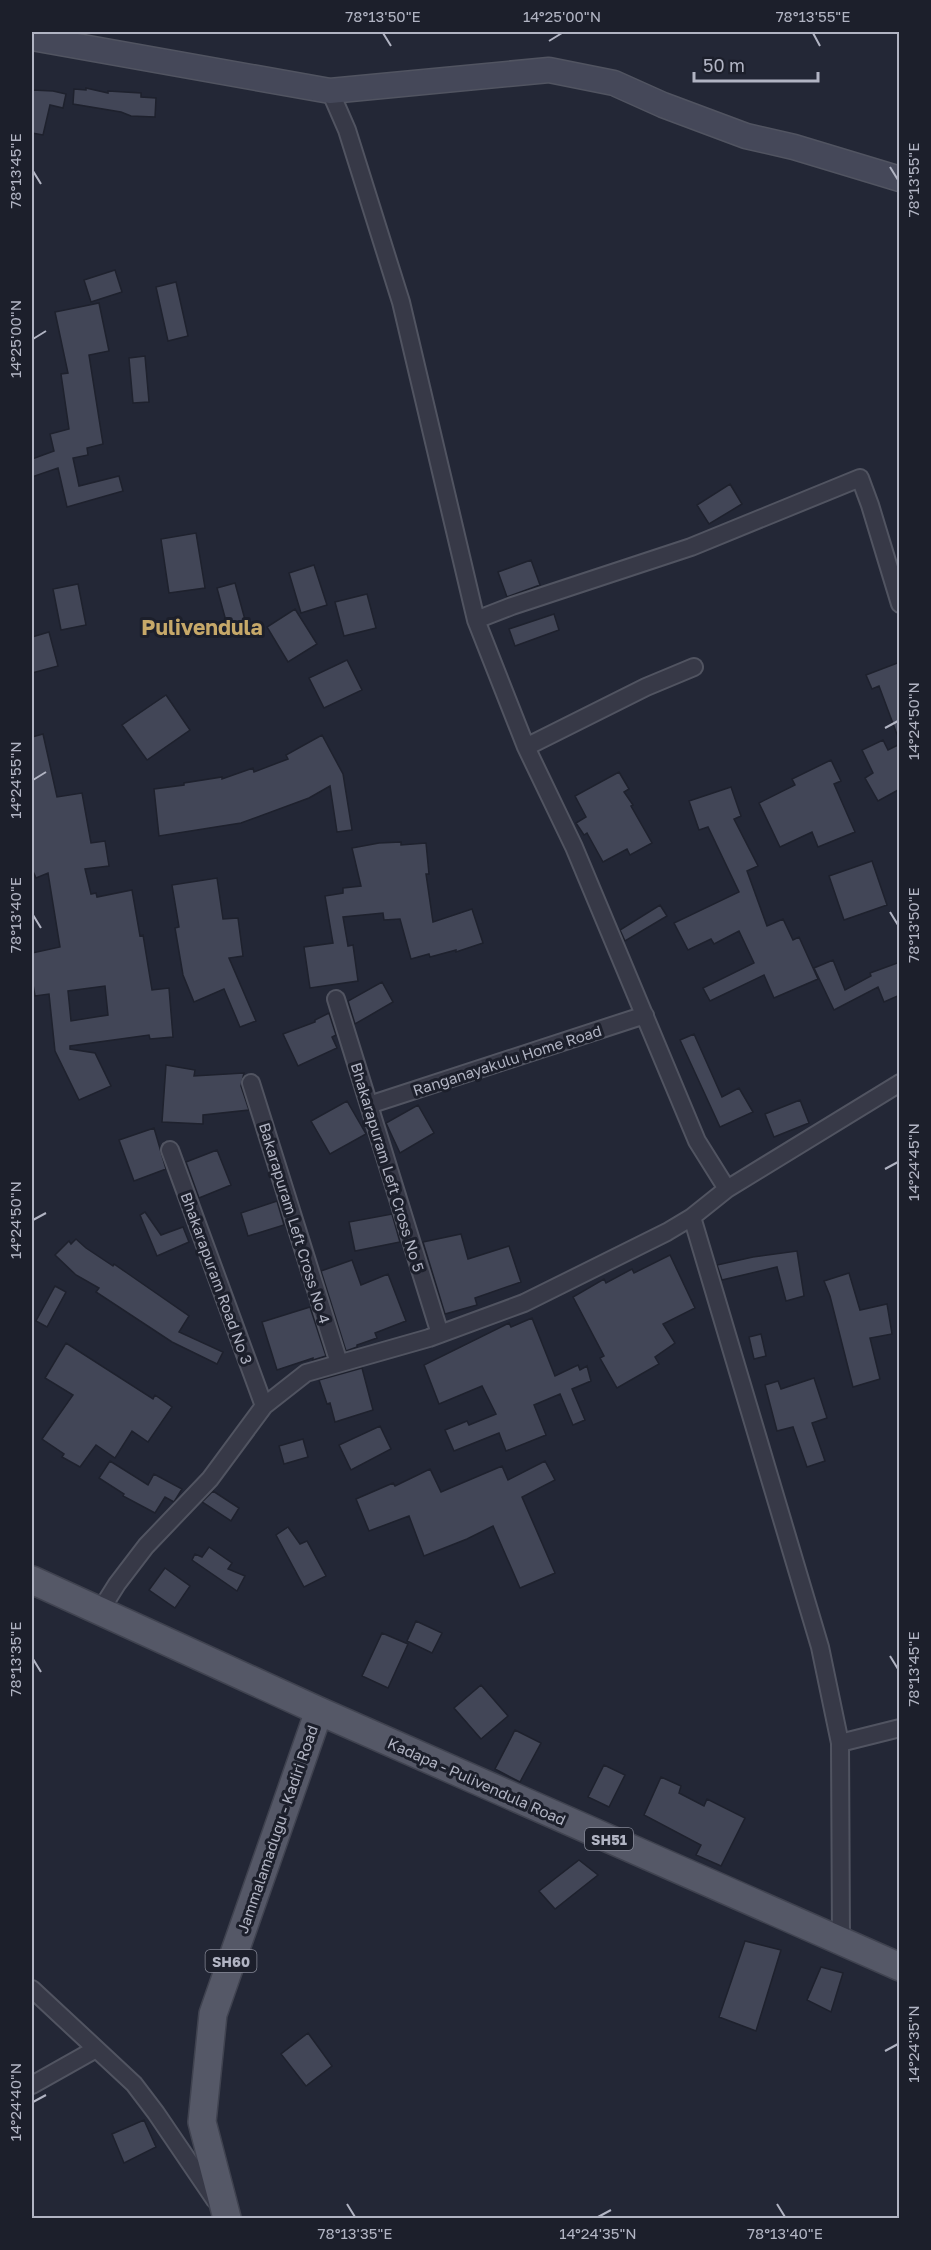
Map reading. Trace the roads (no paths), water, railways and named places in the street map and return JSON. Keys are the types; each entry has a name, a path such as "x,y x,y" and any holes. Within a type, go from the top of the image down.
{"main road":[{"name":"Jammalamadugu - Kadiri Road","path":"32,1580 319,1711 213,2014 202,2122 226,2216"},
{"name":"Kadapa - Pulivendula Road","path":"319,1711 900,1967"}],"street":[{"path":"32,38 55,37 330,91 549,70 614,83 663,105 746,136 795,147 900,179"},
{"path":"330,91 347,130 401,302 476,620 526,747 574,847 697,1141 728,1189"},
{"path":"476,620 691,547 860,478 900,604"},
{"path":"526,747 646,687 694,667"},
{"name":"Bhakarapuram Left Cross No 5","path":"336,999 440,1334"},
{"name":"Ranganayakulu Home Road","path":"369,1105 645,1015"},
{"name":"Bakarapuram Left Cross No 4","path":"251,1083 339,1363"},
{"path":"100,1611 146,1546 210,1479 264,1406 306,1372 440,1334 524,1303 667,1232 692,1217 728,1189 900,1083"},
{"name":"Bhakarapuram Road No 3","path":"170,1150 264,1406"},
{"path":"692,1217 820,1647 840,1743 841,1942"},
{"path":"840,1743 900,1728"},
{"path":"32,1989 134,2084 226,2216"},
{"path":"32,2085 96,2049"}],"district":[{"name":"Pulivendula","path":"202,627"}]}
